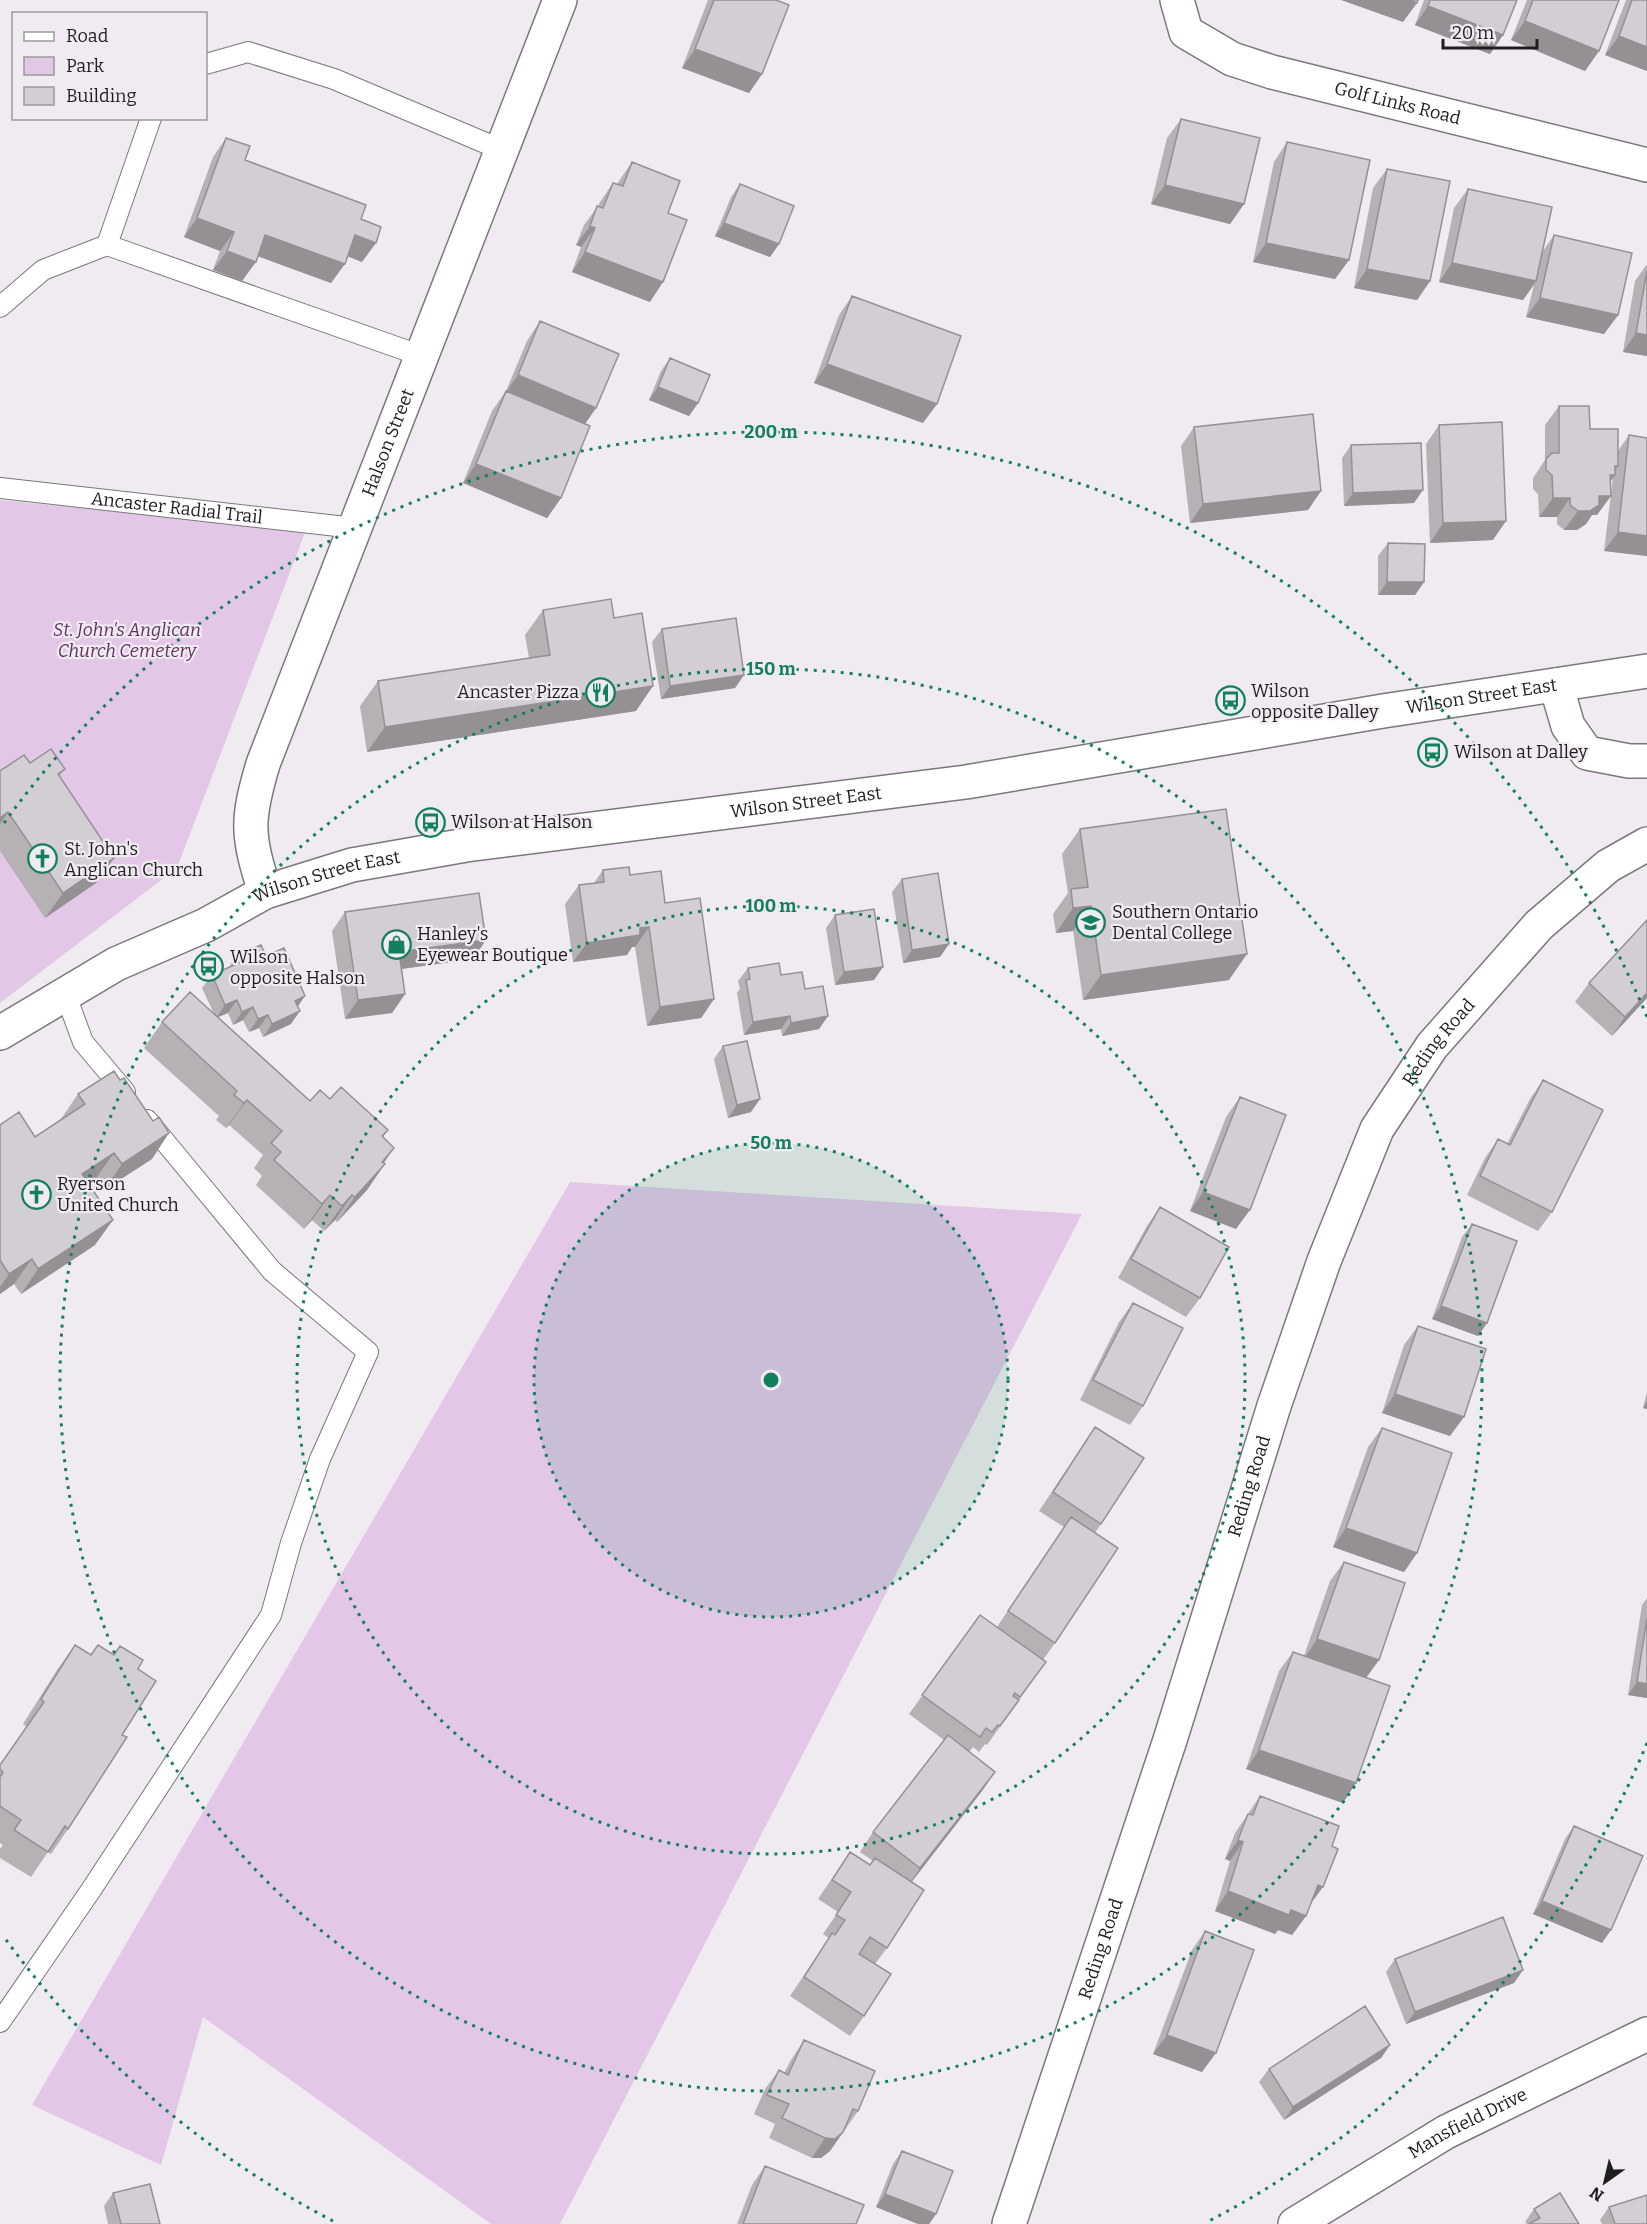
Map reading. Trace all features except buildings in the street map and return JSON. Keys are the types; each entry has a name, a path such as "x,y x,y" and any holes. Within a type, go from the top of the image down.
{"main road":[{"name":"Halson Street","path":"265,892 250,845 250,805 263,764 560,0"},
{"name":"Golf Links Road","path":"1177,0 1186,32 1232,60 1272,72 1647,165"},
{"name":"Wilson Street East","path":"0,1034 116,964 206,925 265,892 352,865 466,845 966,782 1383,711 1647,671"},
{"path":"1556,685 1568,726 1587,753 1629,761 1647,761"},
{"name":"Reding Road","path":"1009,2224 1170,1740 1275,1406 1324,1261 1377,1129 1432,1046 1539,925 1608,866 1647,844"},
{"name":"Mansfield Drive","path":"1295,2224 1446,2132 1647,2034"}],"lane":[{"path":"207,64 248,52 334,79 502,150"},
{"path":"107,245 150,120"},
{"path":"0,307 43,270 107,245 422,356"},
{"name":"Ancaster Radial Trail","path":"0,488 355,528"},
{"path":"0,2022 92,1890 271,1614 291,1543 321,1459 368,1352 272,1271 83,1042 65,993"}],"green space":[{"name":"St. John's Anglican Church Cemetery","path":"0,500 306,530 177,868 0,1003"},
{"path":"570,1182 1082,1214 560,2224 491,2224 203,2017 161,2165 32,2105"}],"place":[{"name":"Ancaster Pizza","path":"600,692"},
{"name":"Wilson opposite Dalley","path":"1230,701"},
{"name":"Wilson at Dalley","path":"1433,752"},
{"name":"Wilson at Halson","path":"430,822"},
{"name":"St. John's Anglican Church","path":"43,859"},
{"name":"Southern Ontario Dental College","path":"1091,922"},
{"name":"Hanley's Eyewear Boutique","path":"396,944"},
{"name":"Wilson opposite Halson","path":"209,967"},
{"name":"Ryerson United Church","path":"36,1194"}]}
